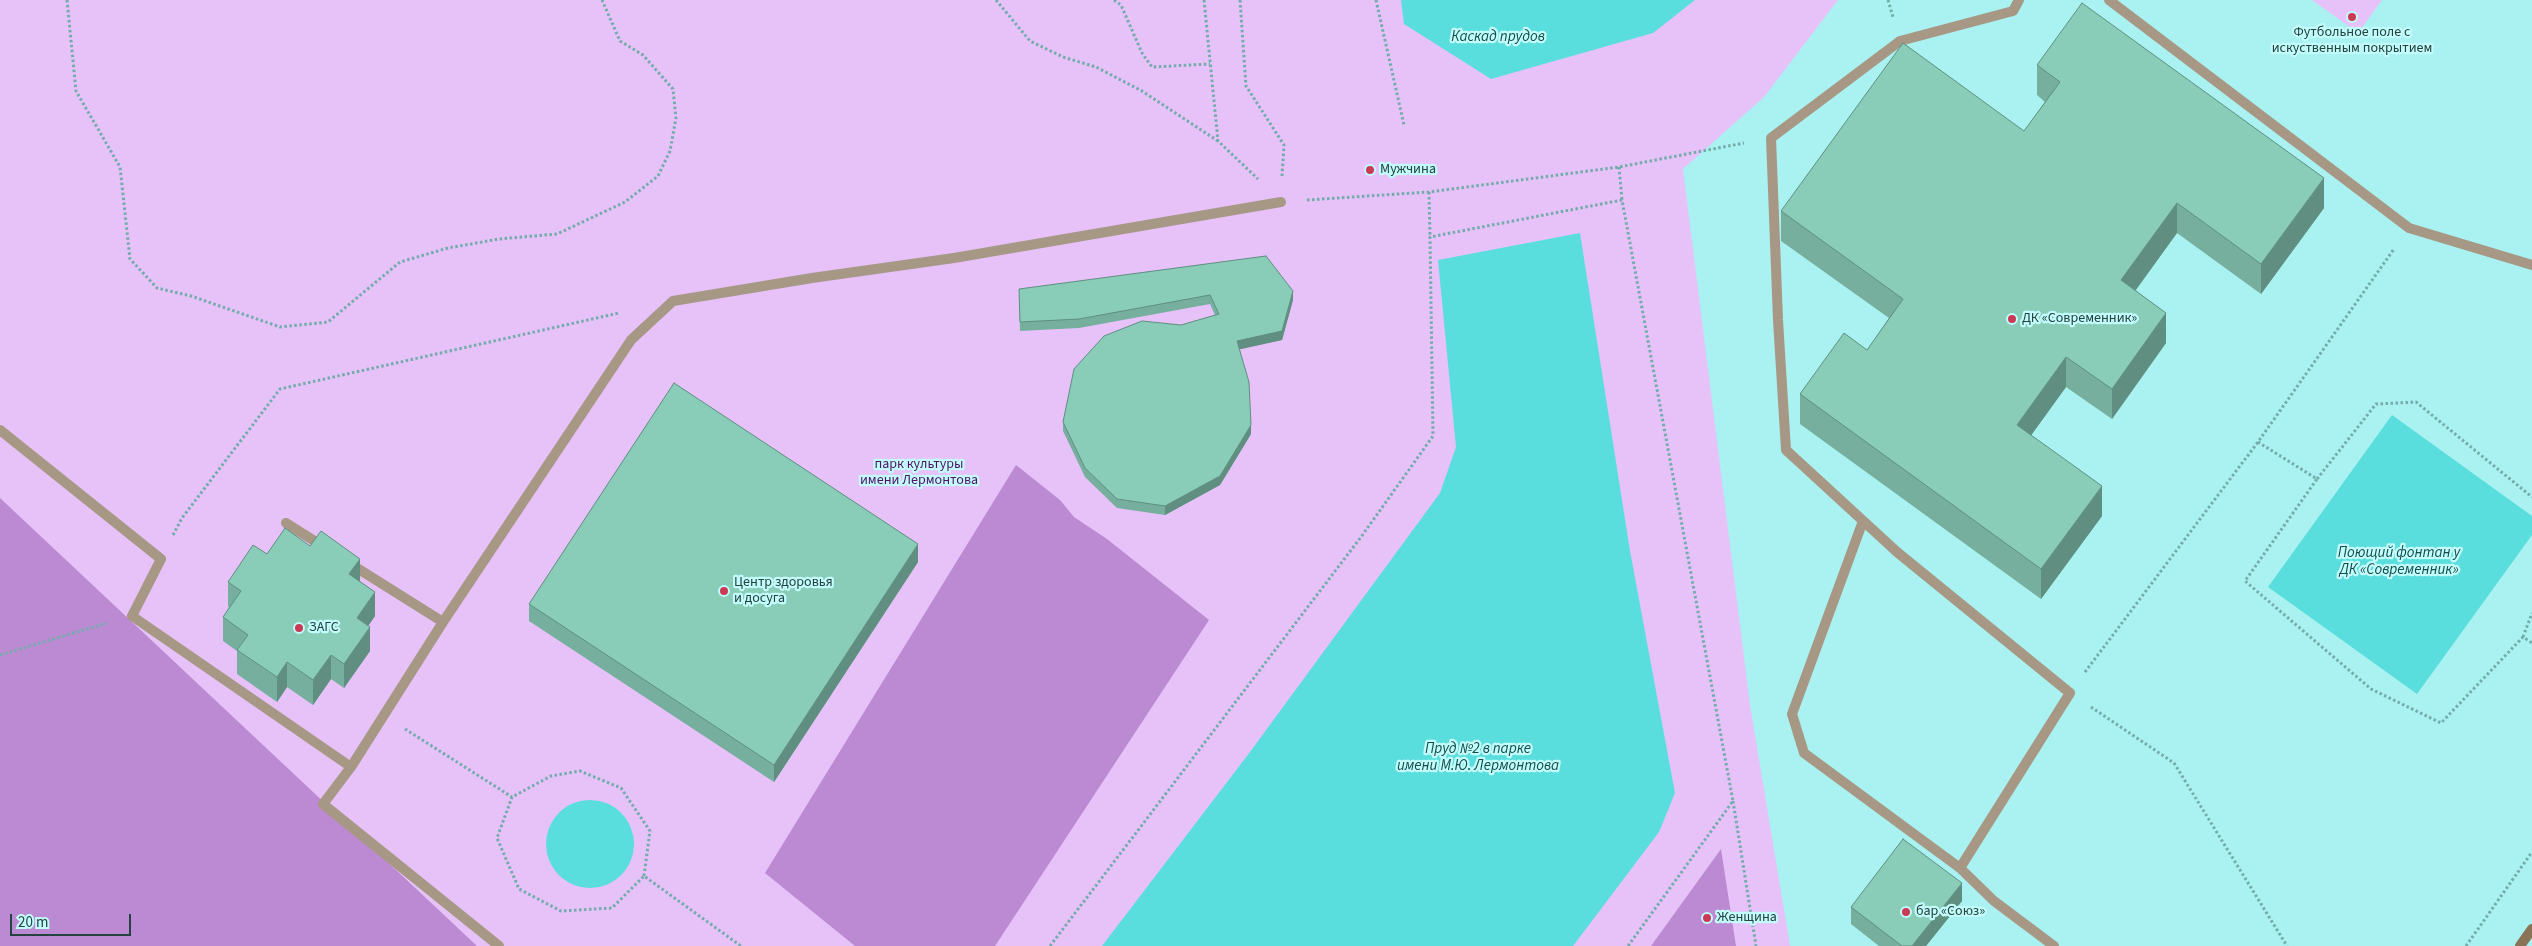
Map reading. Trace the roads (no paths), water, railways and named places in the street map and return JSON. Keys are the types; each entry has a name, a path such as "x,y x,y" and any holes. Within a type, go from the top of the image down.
{"main road":[{"path":"2520,946 2532,929"}],"lane":[{"path":"1960,868 2070,693 1897,552 1786,450 1778,320 1771,138 1900,41 2012,11 2019,0"},
{"path":"2109,0 2409,228 2532,266"},
{"path":"500,946 323,804 351,767 443,622 631,340 674,301 812,278 954,258 1281,202"},
{"path":"0,430 161,559 132,616 351,767"},
{"path":"1863,521 1792,714 1804,753 1960,868 1994,901 2054,946"},
{"path":"286,523 443,622"}],"water":[{"name":"Каскад прудов","path":"1401,0 1695,0 1653,33 1491,79 1404,24"},
{"name":"Пруд №2 в парке имени М.Ю. Лермонтова","path":"1580,233 1630,551 1675,793 1659,832 1573,946 1102,946 1250,752 1440,493 1456,447 1438,260"},
{"name":"Поющий фонтан у ДК «Современник»","path":"2392,415 2532,516 2532,535 2417,694 2268,587"},
{"path":"590,800 607,803 621,813 631,827 634,844 631,861 621,875 607,885 590,888 573,885 559,875 549,861 546,844 549,827 559,813 573,803"}],"place":[{"name":"Футбольное поле с искуственным покрытием","path":"2352,17"},
{"name":"Мужчина","path":"1370,170"},
{"name":"ДК «Современник»","path":"2012,319"},
{"name":"Центр здоровья и досуга","path":"724,591"},
{"name":"ЗАГС","path":"299,628"},
{"name":"бар «Союз»","path":"1906,912"},
{"name":"Женщина","path":"1707,918"}],"park label":[{"name":"парк культуры имени Лермонтова","path":"919,474"}]}
